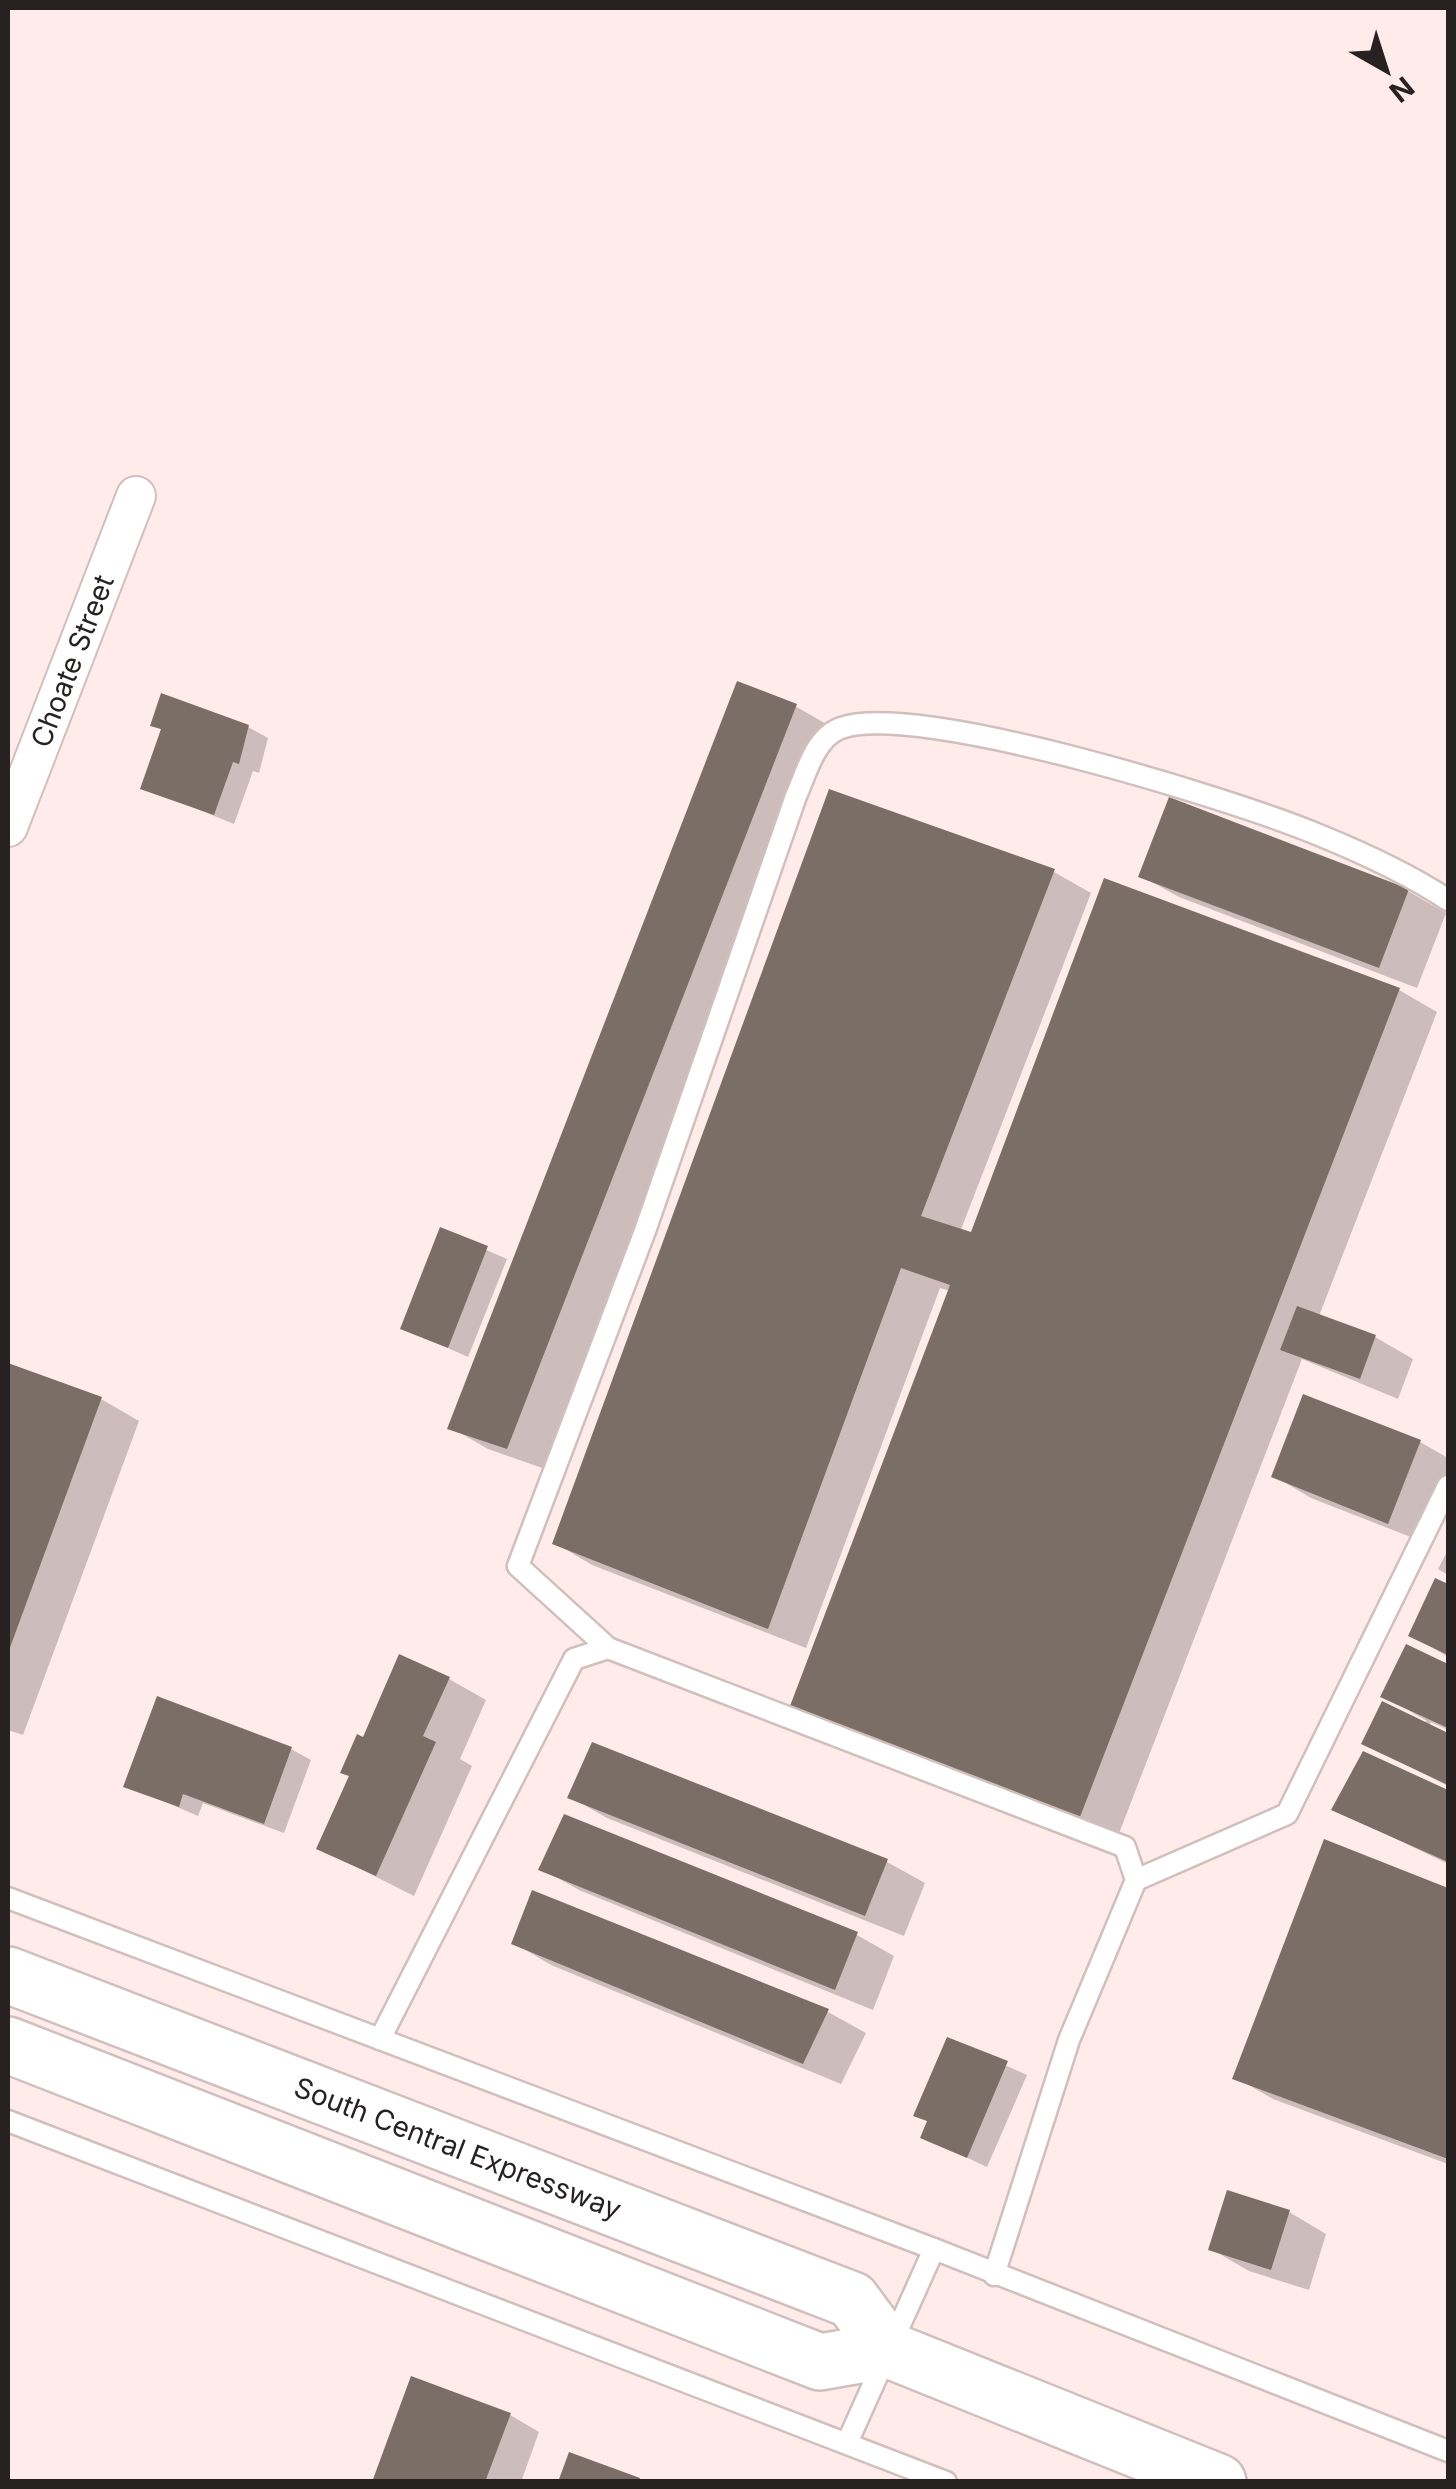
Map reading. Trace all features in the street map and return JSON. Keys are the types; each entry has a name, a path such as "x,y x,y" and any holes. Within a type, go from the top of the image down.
{"main road":[{"name":"South Central Expressway","path":"8,1975 852,2300 889,2350"},
{"path":"8,2045 820,2362 889,2350 1218,2482"}],"street":[{"name":"Choate Street","path":"8,827 136,496"}],"lane":[{"path":"994,2275 1068,2040 1136,1880 1125,1847 608,1648 518,1566 645,1231 796,796 820,745 836,729 873,720 964,732 1148,778 1317,834 1448,900"},
{"path":"1136,1880 1286,1814 1448,1486"},
{"path":"380,2039 574,1658 608,1648"},
{"path":"8,1898 934,2249 1448,2451"},
{"path":"8,2121 946,2482"},
{"path":"847,2442 934,2249"}],"building":[{"path":"737,681 797,704 507,1449 447,1429"},
{"path":"161,693 249,725 239,764 233,762 214,815 140,789 161,729 150,726"},
{"path":"829,789 1055,869 921,1216 971,1232 1104,878 1400,988 1080,1817 790,1706 950,1285 901,1268 768,1629 552,1544"},
{"path":"1169,797 1409,889 1379,968 1138,877"},
{"path":"440,1227 488,1246 448,1348 400,1329"},
{"path":"1297,1306 1376,1335 1360,1379 1280,1350"},
{"path":"8,1363 102,1397 8,1653"},
{"path":"1303,1394 1421,1440 1388,1524 1271,1477"},
{"path":"1435,1578 1448,1584 1448,1655 1408,1636"},
{"path":"1406,1644 1448,1664 1448,1728 1380,1697"},
{"path":"399,1654 450,1677 423,1736 436,1742 376,1876 316,1849 349,1776 340,1773 357,1734 363,1737"},
{"path":"157,1696 292,1747 264,1824 183,1794 179,1807 123,1787"},
{"path":"1382,1701 1448,1733 1448,1785 1361,1744"},
{"path":"592,1742 888,1859 865,1916 567,1798"},
{"path":"1363,1751 1448,1790 1448,1862 1331,1810"},
{"path":"564,1814 858,1932 835,1990 538,1870"},
{"path":"1324,1839 1448,1888 1448,2159 1232,2079"},
{"path":"532,1890 829,2009 803,2064 511,1944"},
{"path":"947,2037 1008,2061 967,2158 920,2138 927,2121 913,2116"},
{"path":"1227,2190 1290,2210 1271,2270 1208,2250"},
{"path":"411,2376 511,2413 485,2482 372,2482"},
{"path":"569,2452 640,2478 639,2482 558,2482"}]}
